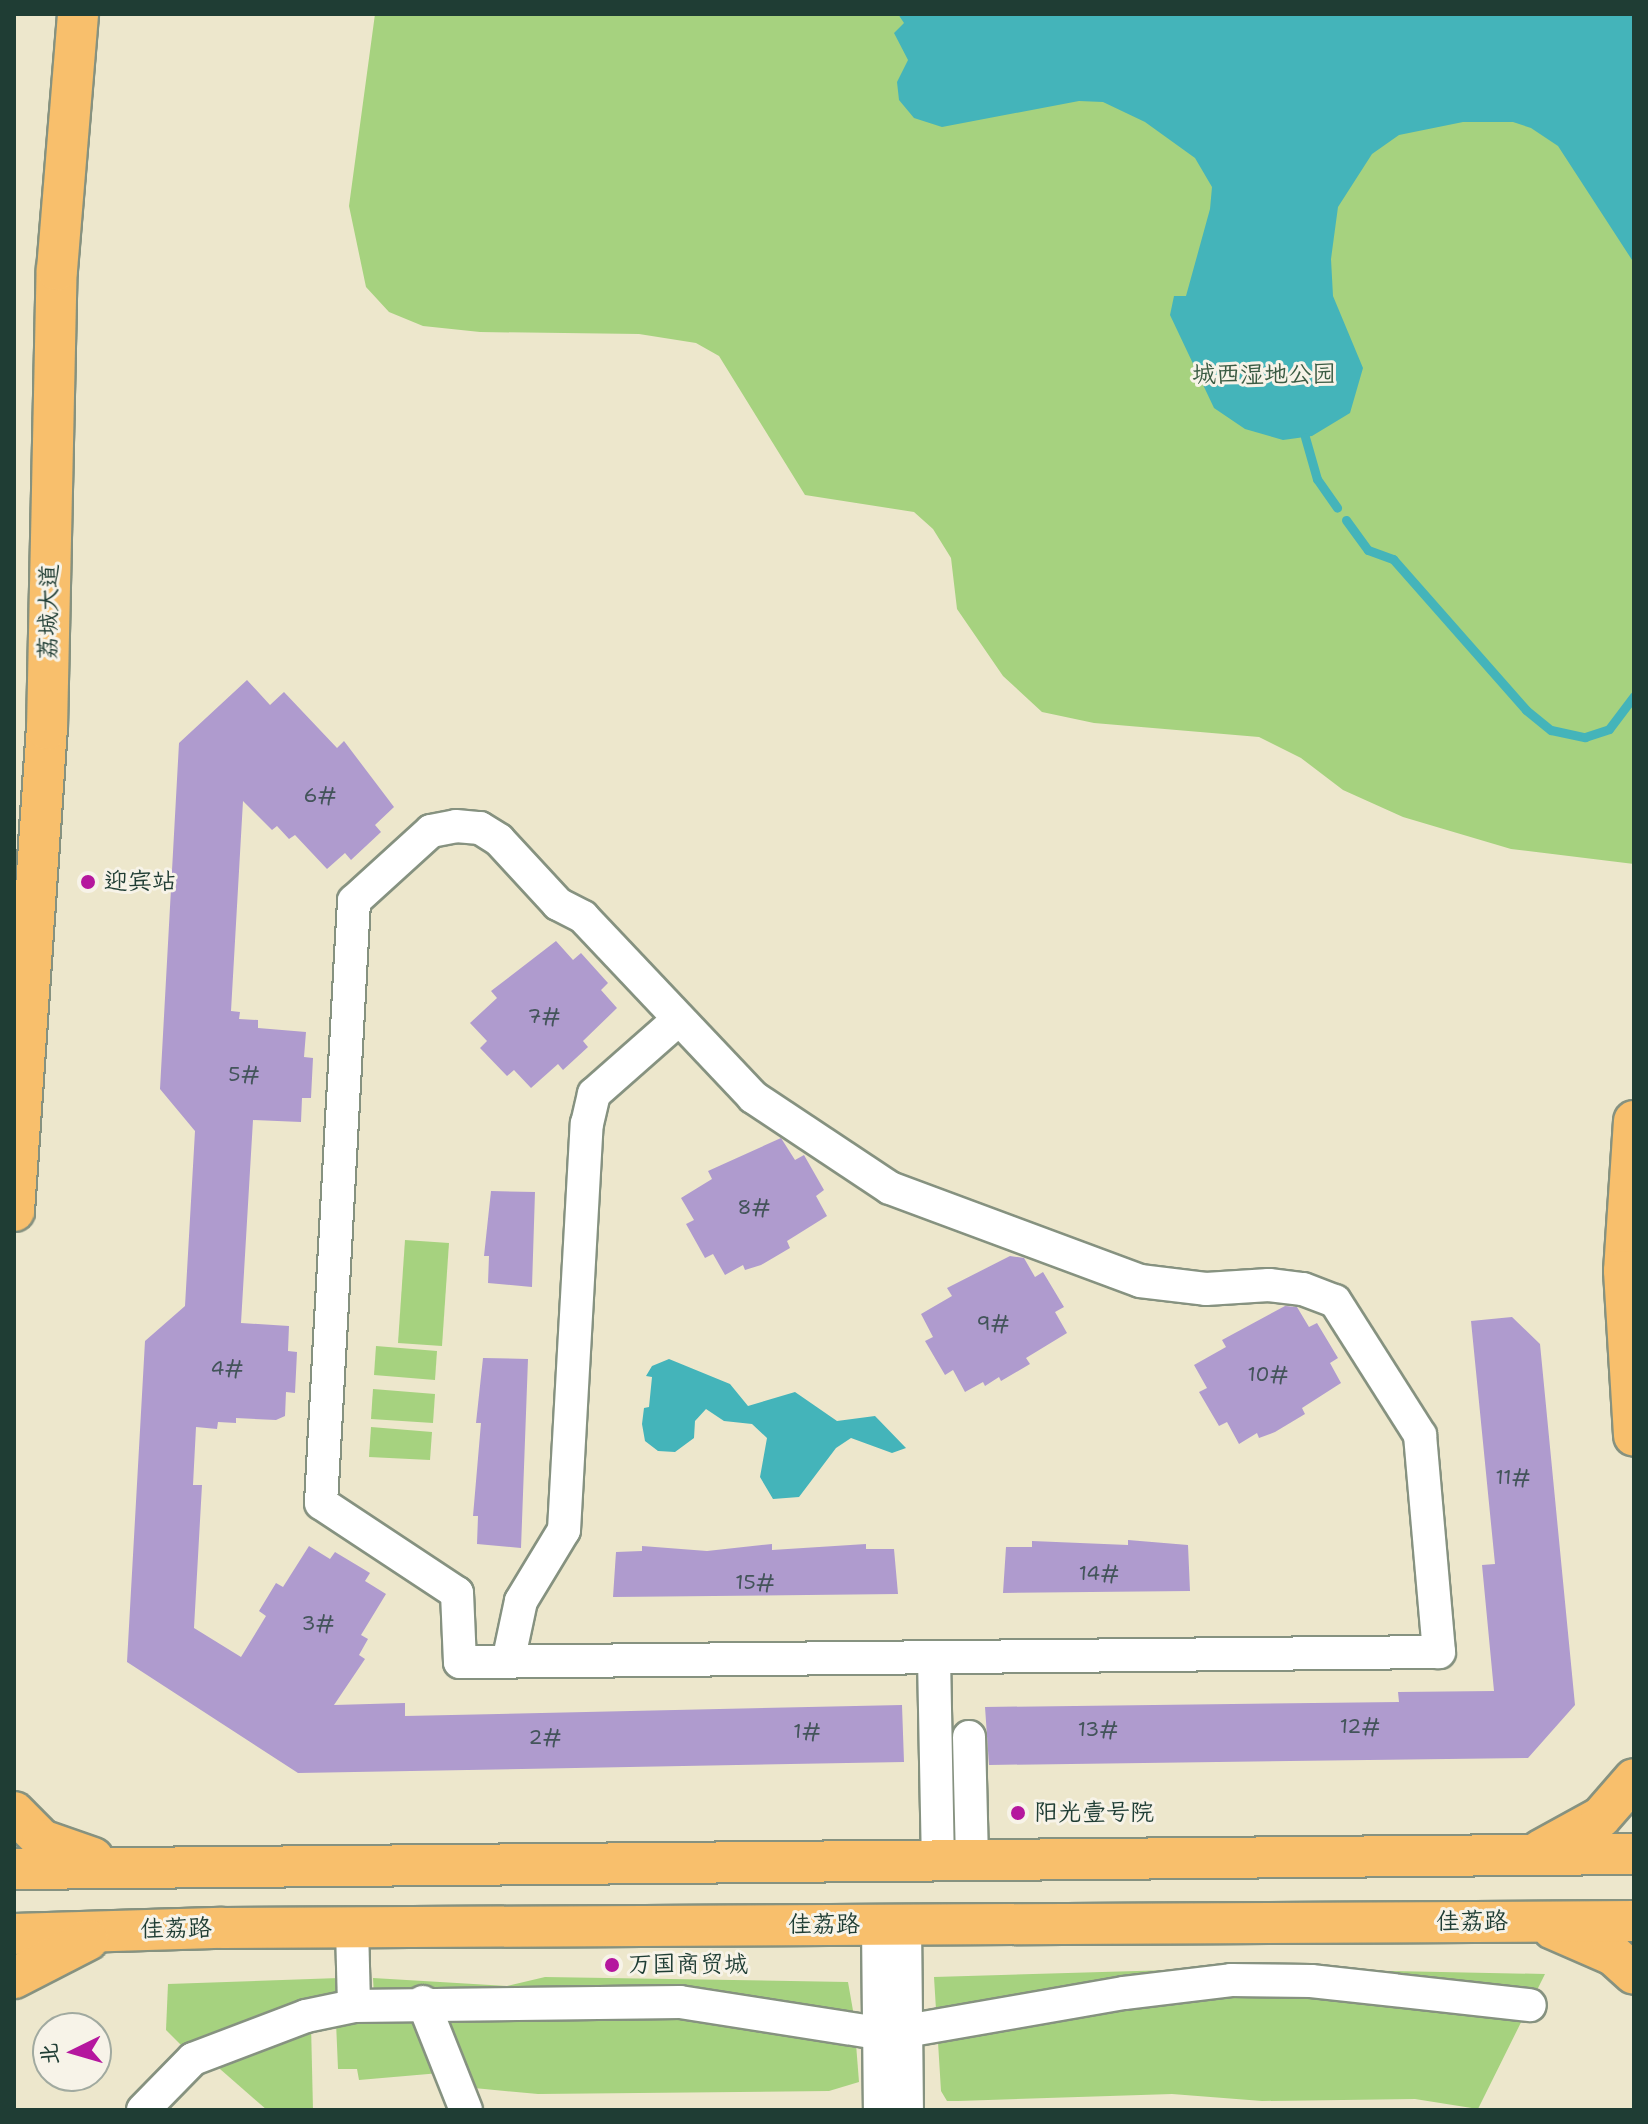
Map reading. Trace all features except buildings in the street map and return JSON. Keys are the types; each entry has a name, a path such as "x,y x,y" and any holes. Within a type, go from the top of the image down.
{"main road":[{"name":"荔城大道","path":"14,1211 47,729 57,270 78,14"},
{"path":"1634,1121 1624,1271 1634,1436"},
{"path":"1523,1856 1582,1832 1621,1798 1634,1779"},
{"path":"14,1812 42,1840 140,1868"},
{"path":"14,1869 1634,1854"},
{"path":"1442,1922 1444,1857"},
{"path":"221,1868 222,1928"},
{"path":"1530,1921 1600,1948 1634,1974"},
{"name":"佳荔路","path":"14,1934 222,1928 1634,1921"},
{"path":"14,1978 76,1942 135,1930"}],"lane":[{"path":"480,828 499,840 558,904 583,917 678,1020 753,1097 890,1188 1140,1281 1206,1289 1269,1285 1303,1289 1335,1301 1420,1435 1439,1652 460,1662 457,1593 321,1503 354,901 431,831 480,828"},
{"path":"508,1662 521,1601 551,1559 566,1514 587,1124 594,1094 678,1020"},
{"path":"934,1657 955,1859"},
{"path":"955,1859 969,1737"},
{"path":"892,1925 893,2032 907,2110"},
{"path":"352,1928 354,2006"},
{"path":"143,2110 193,2059 306,2016 354,2006 423,2002 680,2002 893,2032 1112,1995 1231,1980 1311,1981 1530,2005"},
{"path":"423,2002 466,2110"},
{"path":"880,2110 893,2032"}],"green space":[{"name":"城西湿地公园","path":"375,14 1634,14 1634,864 1511,849 1403,817 1343,790 1301,758 1259,737 1094,723 1042,712 1003,676 957,609 951,558 933,529 914,512 805,495 719,356 696,343 639,334 480,332 423,326 389,312 366,287 349,206"},
{"path":"405,1240 449,1243 442,1346 398,1343"},
{"path":"376,1346 437,1351 435,1380 374,1375"},
{"path":"373,1389 435,1394 433,1423 371,1419"},
{"path":"371,1427 432,1432 430,1460 369,1457"},
{"path":"1240,1968 1545,1974 1478,2109 1415,2099 1262,2101 1172,2094 947,2101 941,2091 934,1977"},
{"path":"545,1977 848,1982 855,2022 374,1996 373,1978 507,1986"},
{"path":"339,1978 341,1993 187,2051 166,2030 168,1984"},
{"path":"658,2006 856,2044 859,2082 829,2091 538,2094 474,2088 448,2034 447,2016"},
{"path":"406,2018 421,2030 440,2073 359,2080 357,2069 338,2069 336,2022"},
{"path":"311,2025 313,2110 267,2110 220,2069 222,2062"}],"water":[{"path":"898,14 1634,14 1634,263 1558,146 1531,128 1513,122 1463,122 1399,135 1372,154 1338,207 1331,259 1333,296 1363,368 1350,413 1312,436 1283,440 1245,429 1214,408 1170,315 1174,296 1186,296 1210,209 1212,187 1195,158 1145,122 1103,102 1079,101 942,127 914,118 899,100 897,82 908,60 894,33 904,23"},
{"path":"669,1359 730,1384 748,1406 795,1392 837,1421 875,1416 906,1448 892,1453 851,1438 836,1448 799,1497 773,1499 760,1477 767,1438 752,1424 724,1421 706,1409 695,1421 694,1438 675,1452 658,1451 645,1441 642,1424 644,1408 649,1407 652,1377 646,1376 652,1366"}],"waterway":[{"path":"1305,437 1317,479 1337,508"},
{"path":"1346,520 1368,550 1393,559 1526,710 1551,730 1585,737 1609,729 1634,696"}],"place":[{"name":"迎宾站","path":"88,882"},
{"name":"阳光壹号院","path":"1018,1813"},
{"name":"万国商贸城","path":"612,1965"}]}
